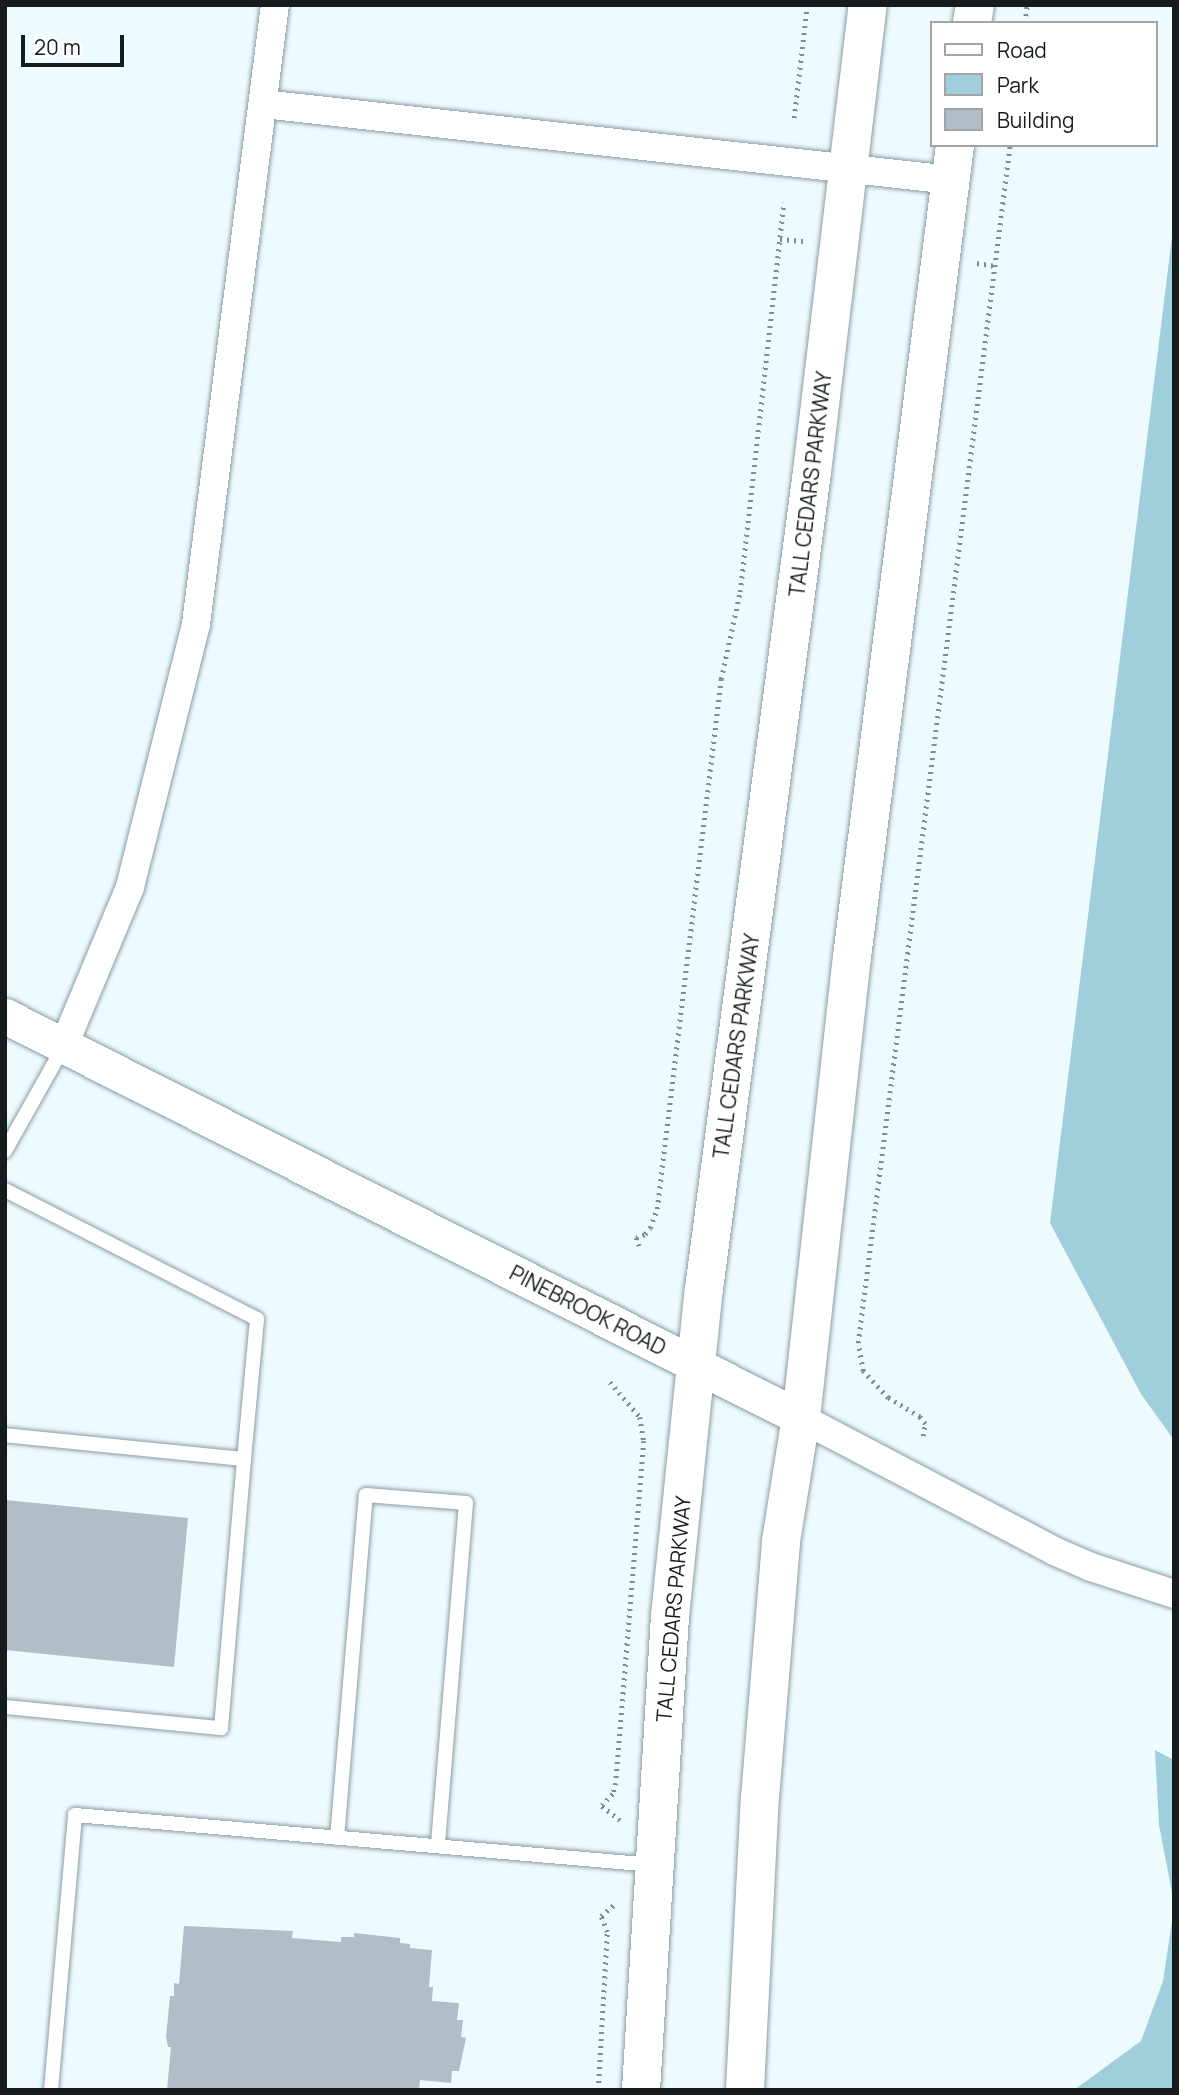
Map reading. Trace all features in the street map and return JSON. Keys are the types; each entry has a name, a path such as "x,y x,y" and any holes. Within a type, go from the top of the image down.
{"main road":[{"name":"TALL CEDARS PARKWAY","path":"640,2090 670,1616 704,1289 850,169 868,5"},
{"path":"745,2090 760,1798 780,1554 801,1418 852,957 953,162"}],"street":[{"path":"64,1045 130,887 196,624 275,5"},
{"path":"263,104 850,169 953,162"},
{"name":"PINEBROOK ROAD","path":"5,1016 697,1365 1055,1550 1132,1583 1174,1594"}],"lane":[{"path":"5,1151 64,1045"},
{"path":"5,1190 257,1319 220,1728 5,1707"},
{"path":"5,1435 244,1459"},
{"path":"337,1838 366,1495 466,1503 438,1846"},
{"path":"51,2090 75,1815 653,1866"}],"path":[{"path":"793,118 807,5"},
{"path":"923,1436 925,1424 920,1417 888,1398 863,1371 858,1343 1010,147"},
{"path":"639,1246 636,1238 645,1234 657,1209 721,679 740,592 784,202"},
{"path":"780,239 816,243"},
{"path":"965,261 996,266"},
{"path":"610,1382 640,1417 644,1441 616,1783 613,1794 602,1806 620,1821"},
{"path":"598,2090 607,1933 601,1916 615,1904"}],"green space":[{"path":"1174,221 1174,1440 1141,1394 1050,1223"},
{"path":"1155,1750 1174,1760 1174,1903 1159,1825"},
{"path":"1174,1908 1174,2090 1074,2090 1141,2041 1163,1981"}],"building":[{"path":"5,1500 188,1518 174,1667 5,1650"},
{"path":"184,1926 293,1931 292,1938 341,1942 341,1937 354,1937 354,1933 400,1938 400,1943 410,1944 410,1948 432,1950 429,1987 433,1987 432,2001 459,2003 457,2020 463,2020 461,2037 466,2038 459,2071 452,2071 451,2083 420,2080 419,2090 167,2090 171,2047 168,2047 166,2037 170,1996 174,1996 174,1983 179,1984"}]}
